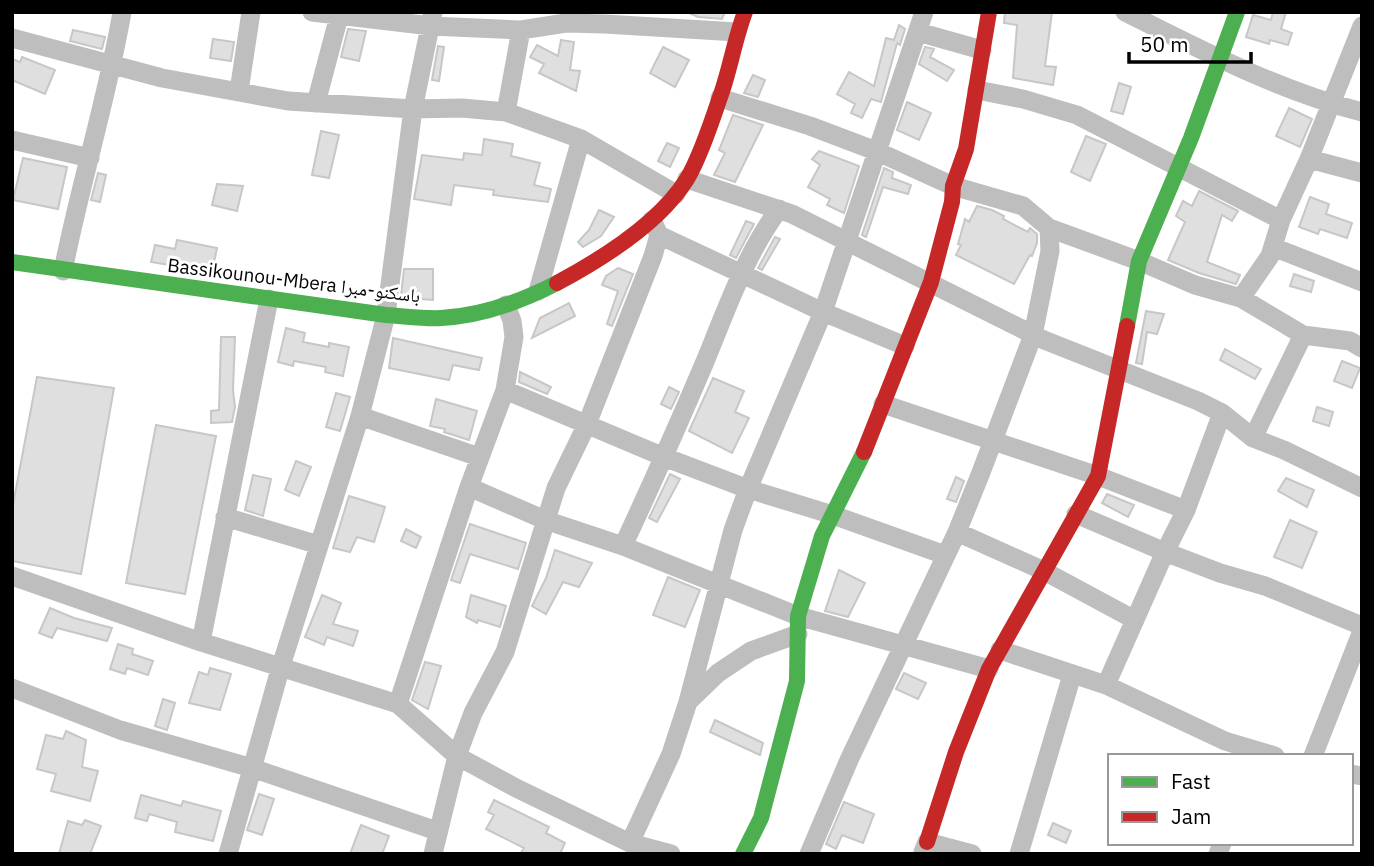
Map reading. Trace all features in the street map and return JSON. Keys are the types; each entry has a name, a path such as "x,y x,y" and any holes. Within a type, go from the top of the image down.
{"street":[{"path":"63,271 76,204 113,63 122,12"},
{"path":"239,91 251,12"},
{"path":"312,12 432,19 522,30 606,18 737,32"},
{"name":"Bassikounou-Mbera باسكنو-مبرا","path":"12,262 386,315 445,318 506,305 585,267 656,227 682,186 720,98 745,12"},
{"path":"631,844 671,754 688,702 733,530 823,312 924,12"},
{"path":"743,854 761,818 797,681 798,625 822,536 863,455 931,282 952,202 953,186 966,149 989,12"},
{"path":"1125,12 1221,60 1329,104 1362,112"},
{"path":"972,854 925,848 956,752 989,669 1098,477 1139,261 1221,60 1237,12"},
{"path":"316,103 351,15"},
{"path":"228,854 281,666 360,416 386,315 413,109 432,19"},
{"path":"1241,298 1270,256 1281,220 1309,159 1362,26"},
{"path":"506,112 522,30"},
{"path":"918,32 982,50"},
{"path":"12,38 162,78 288,101 506,112 581,139 682,186 779,209 931,282 1033,335 1198,401 1222,413 1253,438 1362,488"},
{"path":"977,90 1023,99 1077,115 1281,220"},
{"path":"720,98 810,126 876,151 953,186 1023,206 1049,228 1195,285 1241,298 1303,335 1350,341 1362,348"},
{"path":"538,291 581,139"},
{"path":"12,140 90,158"},
{"path":"1309,159 1362,173"},
{"path":"623,546 664,457 742,272 779,209"},
{"path":"433,854 457,756 473,713 505,652 556,488 587,424 653,256 656,227 823,312 905,346"},
{"path":"809,854 849,760 957,532 992,442 1033,335 1050,251 1049,228"},
{"path":"1273,247 1362,282"},
{"path":"201,642 269,299"},
{"path":"398,704 479,457 505,390 513,356 514,337 506,305"},
{"path":"1253,438 1303,335"},
{"path":"505,390 748,489 833,515 945,555"},
{"path":"883,404 1186,510"},
{"path":"1106,685 1164,552 1186,510 1222,413"},
{"path":"360,416 479,457"},
{"path":"469,487 545,520 623,546 720,585 798,625 903,644 989,669"},
{"path":"1076,514 1164,552 1265,586 1362,628 1314,754"},
{"path":"225,517 319,544"},
{"path":"957,532 1044,571 1135,620"},
{"path":"12,576 201,642 398,704 457,756 631,844 671,854"},
{"path":"688,702 718,673 798,625"},
{"path":"1000,650 1106,685 1224,741 1261,754"},
{"path":"1019,854 1072,675"},
{"path":"12,688 120,730 251,768 437,831"}],"building":[{"path":"687,12 725,12 722,19 698,17"},
{"path":"1005,12 1052,12 1045,66 1056,67 1053,85 1013,78 1017,25 1004,23"},
{"path":"1273,12 1286,12 1281,29 1292,33 1288,45 1270,40 1269,44 1246,37 1253,15 1271,20"},
{"path":"899,25 905,29 900,45 897,43 881,102 871,99 862,118 851,113 855,104 837,94 849,72 874,86 886,38 894,40"},
{"path":"348,29 366,31 359,61 341,57"},
{"path":"73,30 105,37 102,49 70,41"},
{"path":"213,39 234,42 231,61 210,58"},
{"path":"561,40 574,42 570,70 580,71 576,91 539,73 544,64 530,57 537,45 558,56"},
{"path":"438,46 444,47 439,81 432,80"},
{"path":"663,47 689,60 675,87 650,73"},
{"path":"925,47 934,49 930,57 954,70 947,81 919,64"},
{"path":"22,57 55,70 45,94 12,80 12,59 20,62"},
{"path":"753,75 765,80 758,97 744,93"},
{"path":"1119,83 1131,87 1123,114 1111,111"},
{"path":"907,102 931,113 919,140 897,130"},
{"path":"1289,108 1312,119 1300,147 1276,136"},
{"path":"733,115 763,125 735,182 714,175 725,153 719,150"},
{"path":"321,131 339,135 329,178 312,175"},
{"path":"1086,136 1106,144 1090,181 1071,172"},
{"path":"484,139 513,144 511,156 540,163 534,185 551,189 548,202 493,195 494,190 454,185 451,205 414,199 422,155 463,160 464,153 482,155"},
{"path":"667,143 679,148 670,167 658,161"},
{"path":"819,151 859,166 844,213 827,205 830,199 808,187 820,165 812,159"},
{"path":"23,158 67,167 58,209 13,200"},
{"path":"884,168 893,172 892,178 911,185 908,194 883,187 866,237 862,235"},
{"path":"98,173 106,175 100,202 91,200"},
{"path":"217,184 243,186 237,211 212,205"},
{"path":"1199,191 1238,211 1232,221 1222,215 1207,262 1240,275 1236,284 1168,260 1185,222 1176,216 1183,201 1192,206"},
{"path":"1310,197 1329,204 1326,214 1352,223 1347,238 1320,229 1318,234 1299,227"},
{"path":"977,206 992,210 1004,216 1003,219 1028,232 1030,228 1037,234 1032,256 1030,255 1014,284 956,255 961,245 958,244 965,219 969,222"},
{"path":"599,210 614,217 601,236 583,247 578,242 589,230"},
{"path":"746,221 754,224 736,258 730,255"},
{"path":"775,237 780,239 762,270 758,268"},
{"path":"177,240 217,248 212,272 151,262 155,245 175,249"},
{"path":"618,268 633,274 612,326 607,324 618,291 602,285 606,276"},
{"path":"404,269 433,269 433,300 401,296"},
{"path":"1294,274 1314,281 1311,292 1290,286"},
{"path":"569,303 575,316 532,338 540,318"},
{"path":"1146,311 1164,314 1157,334 1147,332 1142,364 1136,363"},
{"path":"286,328 305,333 303,342 329,347 329,343 349,347 343,376 325,372 326,367 294,361 293,366 278,362"},
{"path":"221,337 235,337 235,407 232,422 211,423 211,411 219,410"},
{"path":"393,338 482,358 479,370 453,365 449,380 389,368"},
{"path":"1225,349 1261,369 1255,379 1220,360"},
{"path":"1342,361 1360,368 1352,388 1334,381"},
{"path":"520,372 551,387 547,394 519,382"},
{"path":"37,377 114,388 81,574 12,561 12,510"},
{"path":"713,378 744,391 735,412 749,418 732,453 689,431"},
{"path":"669,387 679,392 671,409 661,404"},
{"path":"336,393 350,397 340,431 326,427"},
{"path":"436,399 477,411 469,440 444,432 445,429 430,426"},
{"path":"1317,407 1333,412 1329,426 1313,421"},
{"path":"156,425 216,436 185,594 126,583"},
{"path":"296,461 311,467 299,496 285,490"},
{"path":"670,474 680,479 657,522 649,518"},
{"path":"253,475 271,479 263,516 245,510"},
{"path":"956,477 964,481 956,502 947,499"},
{"path":"1286,478 1314,490 1307,507 1278,491"},
{"path":"1107,494 1134,505 1128,517 1102,503"},
{"path":"349,496 385,507 374,542 357,537 350,552 333,548"},
{"path":"1290,520 1317,532 1302,568 1274,557"},
{"path":"470,524 526,543 518,569 470,554 460,583 451,580"},
{"path":"406,529 421,537 416,548 401,541"},
{"path":"555,550 592,563 579,587 563,582 546,614 532,606 546,578"},
{"path":"839,570 865,583 848,617 825,611"},
{"path":"668,577 700,590 685,627 653,615"},
{"path":"322,595 341,603 333,624 358,631 353,646 327,637 324,645 305,637"},
{"path":"471,595 506,606 500,627 478,620 477,623 466,617"},
{"path":"50,608 74,618 112,628 107,641 57,628 52,638 39,633"},
{"path":"118,644 133,649 132,654 153,661 148,675 127,668 125,674 110,669"},
{"path":"425,662 441,666 428,709 412,700"},
{"path":"210,668 231,674 220,710 189,703 199,672 208,675"},
{"path":"904,673 926,683 918,699 896,689"},
{"path":"163,699 175,703 167,730 155,726"},
{"path":"715,720 763,743 760,755 710,732"},
{"path":"66,731 86,740 82,767 98,771 90,801 51,791 56,774 37,769 46,735 63,739"},
{"path":"259,794 274,799 262,835 247,830"},
{"path":"141,795 181,806 183,801 221,811 213,841 175,832 177,822 149,814 147,821 135,818"},
{"path":"494,800 549,827 546,833 565,843 560,854 520,854 524,848 486,829 494,815 488,812"},
{"path":"844,802 874,814 863,843 842,835 836,849 826,844"},
{"path":"85,820 101,826 90,854 59,854 68,821 82,825"},
{"path":"1053,823 1071,831 1066,843 1048,835"},
{"path":"361,825 389,836 382,854 350,854"}],"traffic: fast":[{"path":"1127,326 1139,261 1191,138 1237,12"},
{"path":"12,262 386,315 427,318 456,317 486,311 530,296 557,283"},
{"path":"743,854 761,818 797,681 798,616 822,536 864,452"}],"traffic: jam":[{"path":"557,283 628,239 661,211 687,179 716,109 745,12"},
{"path":"864,452 931,282 952,202 953,186 966,149 989,12"},
{"path":"927,842 956,752 989,669 1098,476 1127,326"}]}
